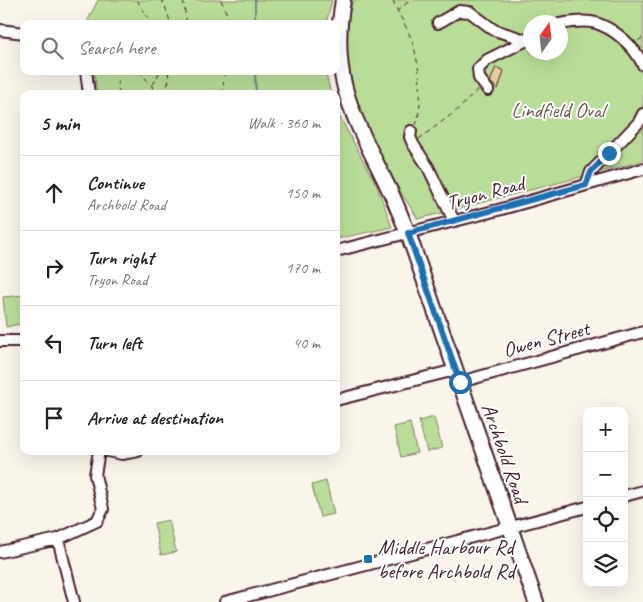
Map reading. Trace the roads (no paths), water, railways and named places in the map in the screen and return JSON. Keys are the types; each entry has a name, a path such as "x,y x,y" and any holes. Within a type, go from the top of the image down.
{"main road":[{"name":"Archbold Road","path":"340,28 343,0"},
{"name":"Archbold Road","path":"340,59 347,100 354,120 389,188 408,233 536,602"}],"street":[{"path":"438,23 459,11 470,12 494,30 523,38"},
{"path":"568,22 596,23 632,47 643,65"},
{"path":"0,30 20,32"},
{"path":"486,87 479,78 478,69 487,60 523,42"},
{"path":"87,75 88,90"},
{"path":"586,185 591,172 640,122 643,114"},
{"path":"411,132 413,144 428,167 454,221"},
{"name":"Tryon Road","path":"340,249 454,221 643,169"},
{"name":"Owen Street","path":"340,399 458,376 643,332"},
{"path":"0,341 20,341"},
{"path":"0,552 58,539 92,525 100,518 103,505 95,470 98,455"},
{"path":"628,495 643,491"},
{"path":"225,602 583,508"},
{"path":"58,539 74,602"}],"waterway":[{"path":"255,0 255,20"},
{"path":"255,75 256,90"}],"place":[{"name":"Middle Harbour Rd before Archbold Rd","path":"368,559"}],"park label":[{"name":"Lindfield Oval","path":"558,110"}]}
